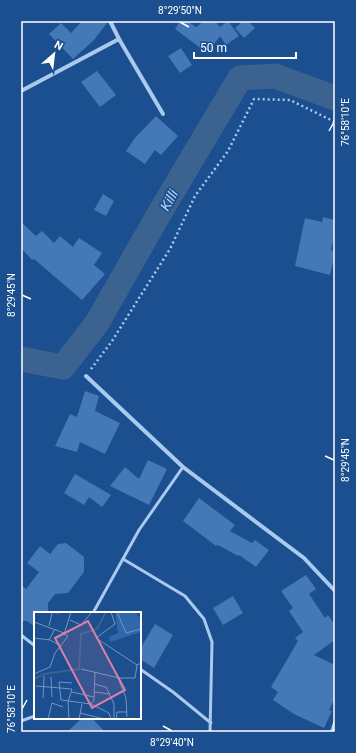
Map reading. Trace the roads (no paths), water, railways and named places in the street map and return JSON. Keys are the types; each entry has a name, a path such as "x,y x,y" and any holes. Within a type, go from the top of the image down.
{"street":[{"path":"110,21 163,114"},
{"path":"21,91 119,39"},
{"path":"86,376 184,467 304,558 335,591"},
{"path":"332,732 335,723"}],"lane":[{"path":"94,612 139,530 184,467"},
{"path":"123,559 185,596 204,619 212,642 210,732"},
{"path":"21,635 34,645"},
{"path":"141,670 173,692 210,724"},
{"path":"21,721 34,716"}],"waterway":[{"name":"Killi","path":"21,359 63,367 97,323 159,214 240,78 275,76 335,98"}]}
